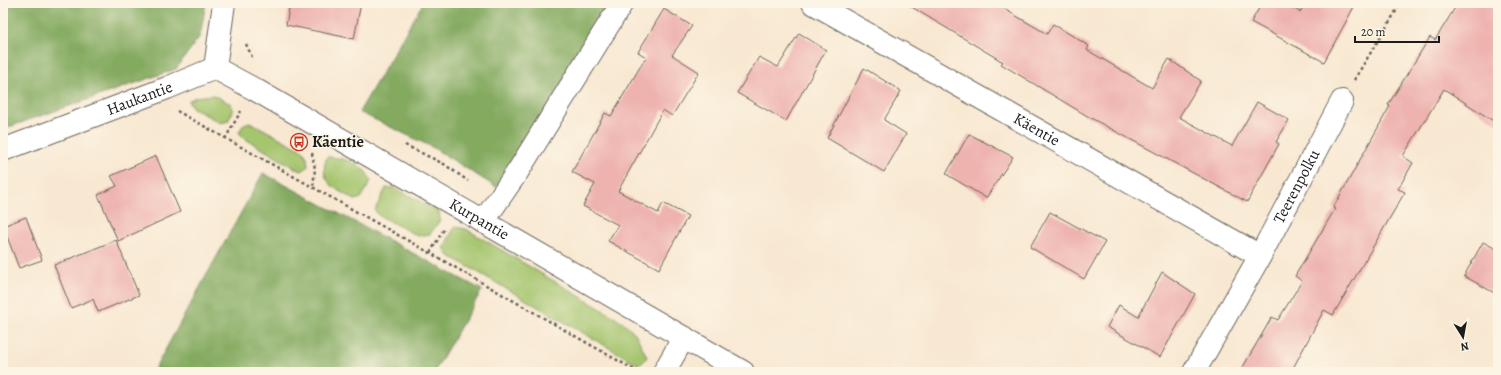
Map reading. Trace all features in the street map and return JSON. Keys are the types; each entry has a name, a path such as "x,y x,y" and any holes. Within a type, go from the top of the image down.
{"street":[{"path":"215,68 224,3"},
{"path":"483,222 518,170 622,3"},
{"name":"Käentie","path":"813,3 1260,256"},
{"name":"Haukantie","path":"3,150 215,68"},
{"name":"Kurpantie","path":"215,68 261,92 743,372"},
{"name":"Teerenpolku","path":"1194,372 1260,256 1342,101"},
{"path":"664,372 684,337"}],"path":[{"path":"1342,101 1401,3"},
{"path":"242,109 248,112"},
{"path":"175,110 638,372"},
{"path":"311,149 315,170 313,187"},
{"path":"430,253 445,228"}],"green space":[{"path":"3,3 206,3 200,36 176,69 3,129"},
{"path":"423,3 613,3 496,187 432,147 359,112"},
{"path":"213,95 231,104 233,111 228,121 221,123 193,108 188,101 196,97"},
{"path":"250,122 302,150 307,157 308,166 304,170 300,171 242,137 239,132 244,124"},
{"path":"327,157 346,160 364,170 371,181 361,198 355,200 330,184 325,173"},
{"path":"263,173 482,290 434,372 153,372"},
{"path":"386,188 394,188 439,211 440,220 430,234 418,236 378,215 375,210"},
{"path":"455,227 466,229 623,322 635,333 647,357 642,363 637,364 448,255 444,247"}],"building":[{"path":"290,3 361,3 354,39 286,25"},
{"path":"905,3 994,3 1047,34 1053,24 1089,46 1087,50 1152,88 1169,59 1201,81 1179,117 1232,146 1257,102 1289,120 1276,142 1279,144 1247,202 1089,117 1001,64 1003,62"},
{"path":"1262,3 1284,3 1300,12 1305,3 1356,3 1324,62 1251,22"},
{"path":"1458,3 1498,3 1498,124 1444,89 1403,156 1413,163 1398,189 1405,192 1333,315 1324,310 1291,372 1240,372 1272,317 1278,320 1302,281 1295,276 1335,209 1333,208 1390,106 1388,105 1430,37 1435,40"},
{"path":"664,9 692,26 672,55 699,72 672,116 663,110 618,191 658,213 663,203 688,216 659,269 608,241 618,225 583,206 595,184 572,172 605,113 611,116 646,57 638,52"},
{"path":"799,33 826,50 786,121 737,93 759,57 778,67"},
{"path":"864,68 901,91 884,120 906,134 884,172 827,138"},
{"path":"969,134 1013,157 986,198 946,174"},
{"path":"156,156 180,212 118,241 98,195 117,186 111,176"},
{"path":"1050,212 1105,242 1084,279 1030,247"},
{"path":"26,217 42,260 19,268 3,226"},
{"path":"116,240 139,295 98,312 93,299 71,308 54,265"},
{"path":"1483,242 1498,250 1498,295 1464,276"},
{"path":"1162,272 1195,294 1160,357 1107,327 1119,305 1138,317"}],"place":[{"name":"Käentie","path":"299,142"}]}
